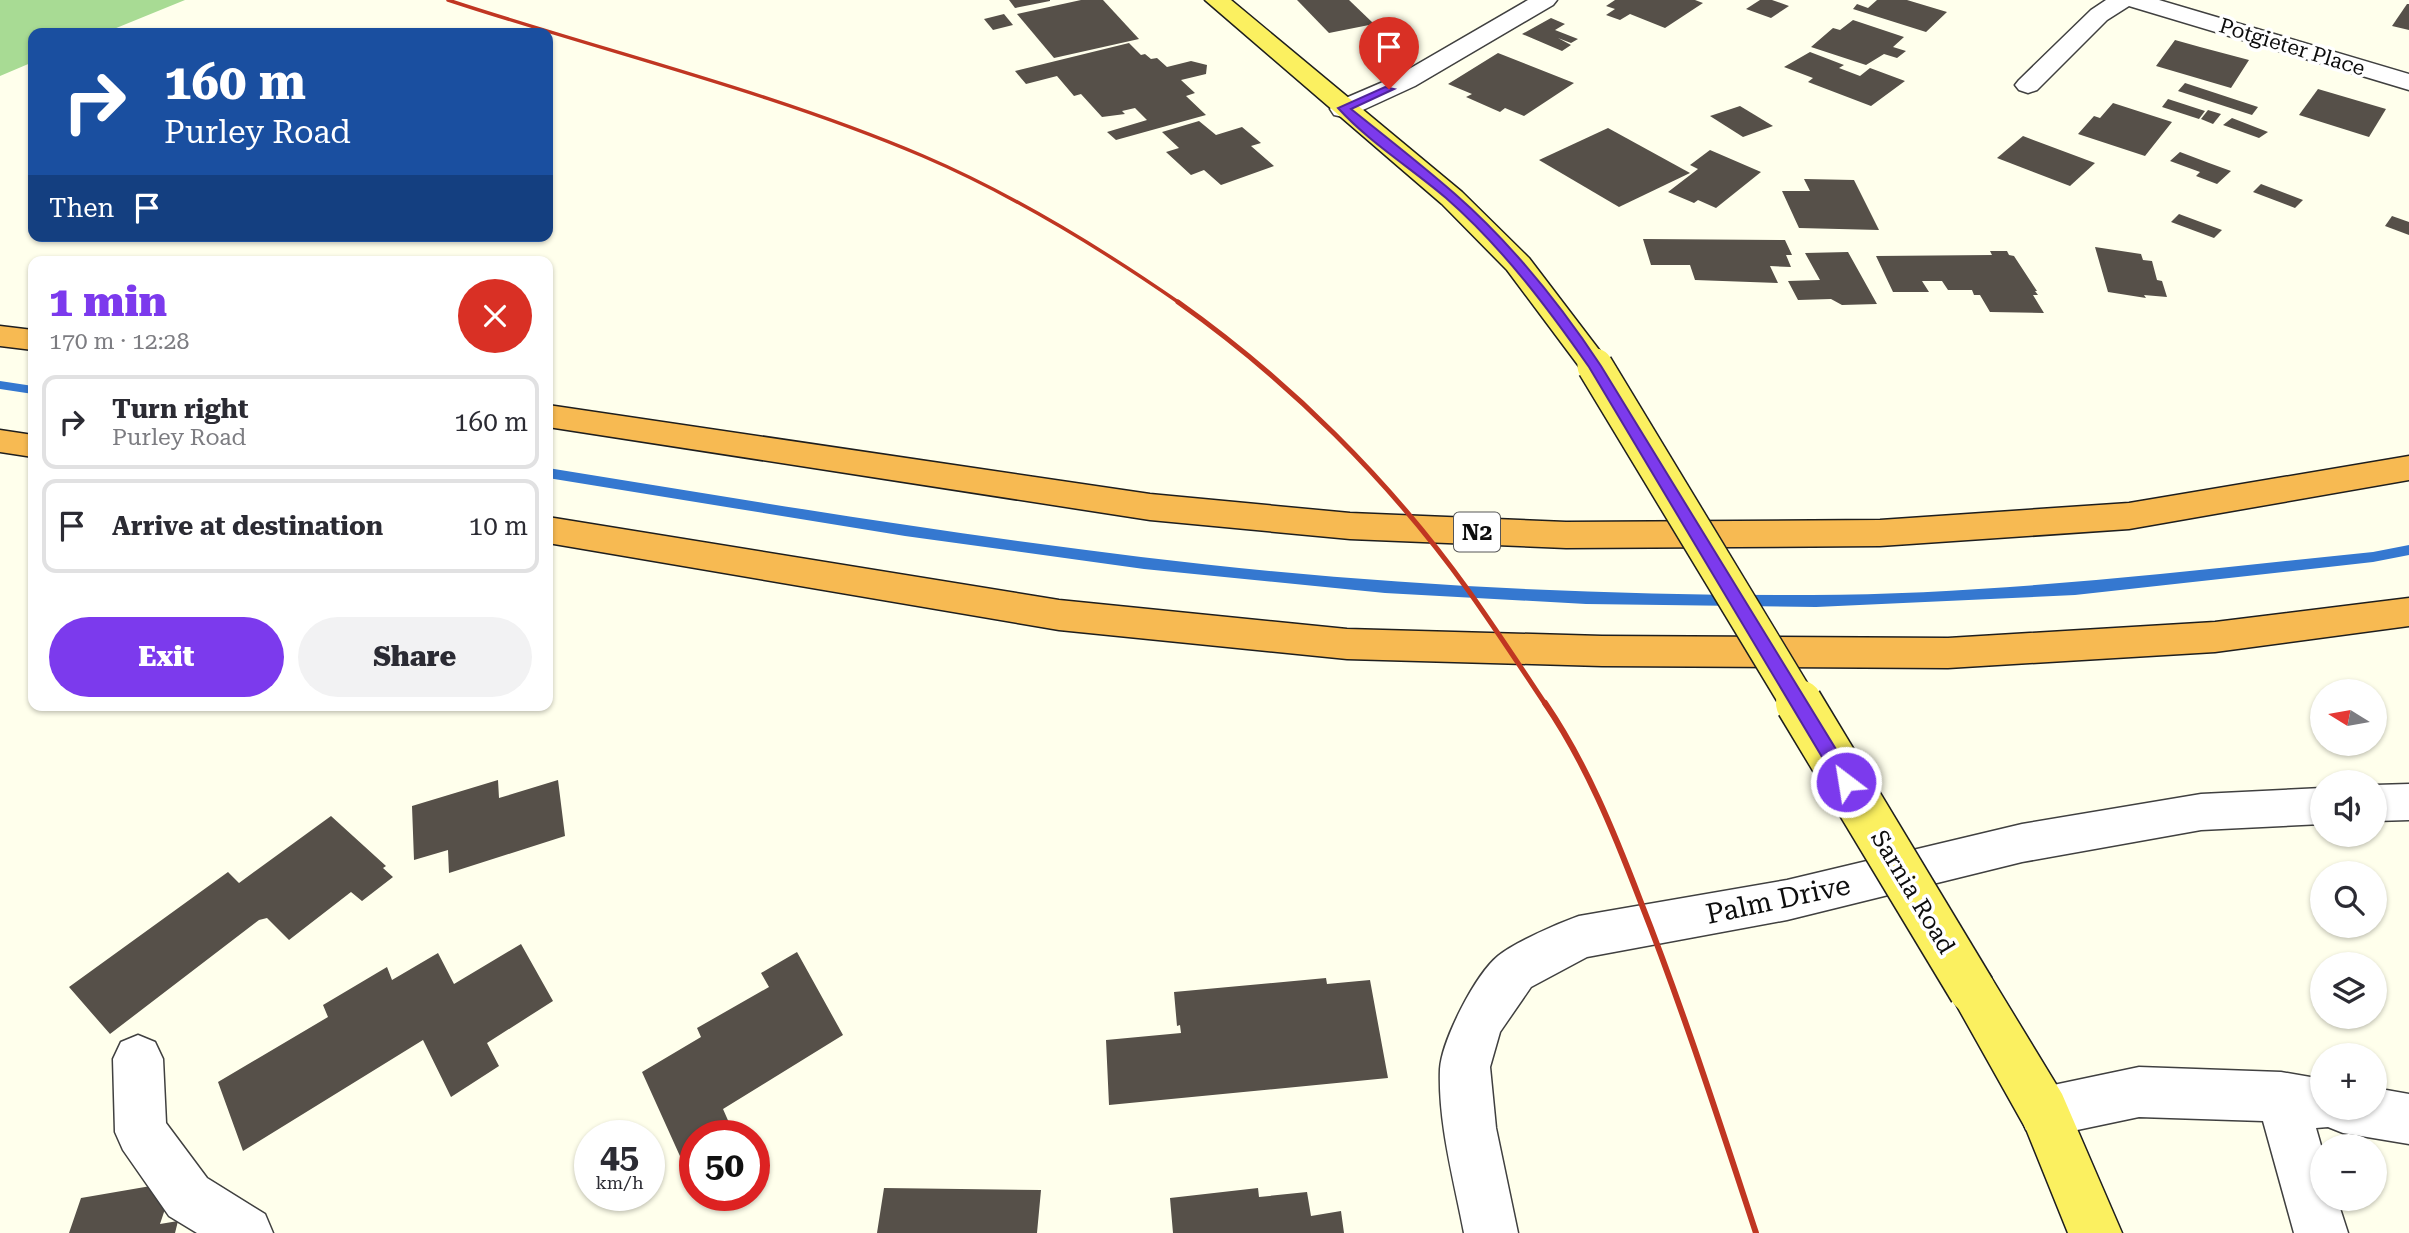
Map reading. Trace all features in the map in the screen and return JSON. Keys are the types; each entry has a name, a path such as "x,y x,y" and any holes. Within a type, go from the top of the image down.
{"highway":[{"path":"0,336 28,339"},
{"name":"N2","path":"553,417 1150,507 1350,526 1566,536 1880,533 2129,516 2409,468"},
{"path":"0,441 28,445"},
{"path":"553,531 1059,615 1347,644 1602,651 1948,653 2215,637 2409,612"}],"main road":[{"name":"Sarnia Road","path":"1217,0 1452,198 1518,264 1595,366 2044,1112 2095,1233"}],"street":[{"path":"1343,108 1406,81 1545,0"},
{"path":"2028,85 2099,15 2122,0"},
{"name":"Potgieter Place","path":"2134,0 2409,82"},
{"path":"2387,803 2409,802"},
{"name":"Palm Drive","path":"1492,1233 1470,1128 1465,1067 1471,1046 1478,1024 1492,1000 1514,972 1579,937 1787,900 2036,841 2201,813 2310,807"},
{"path":"138,1059 141,1132 188,1197 246,1233"},
{"path":"2044,1112 2139,1092 2302,1101 2321,1233"},
{"path":"2387,1115 2409,1119"}],"green space":[{"path":"0,0 185,0 116,28 28,28 28,64 0,76"}],"building":[{"path":"1009,0 1050,0 1050,1 1015,8"},
{"path":"1081,0 1103,0 1139,39 1054,58 1017,14"},
{"path":"1297,0 1349,0 1374,24 1329,33"},
{"path":"1615,0 1695,0 1703,3 1665,28 1630,14 1620,20 1606,15 1615,9 1606,6"},
{"path":"1760,0 1772,0 1789,6 1771,18 1746,9"},
{"path":"1877,0 1907,0 1947,12 1926,32 1853,9 1857,4 1868,8"},
{"path":"2407,4 2409,30 2392,26"},
{"path":"1004,14 1013,25 993,30 984,19"},
{"path":"1551,18 1565,24 1555,30 1578,39 1571,43 1558,38 1571,45 1562,51 1522,34"},
{"path":"1853,20 1904,37 1893,47 1906,51 1897,58 1884,54 1866,65 1811,47 1833,28 1840,30"},
{"path":"2175,40 2249,60 2231,88 2156,66"},
{"path":"1129,43 1141,55 1157,58 1167,67 1191,61 1207,65 1206,74 1181,80 1195,93 1186,96 1206,115 1116,140 1107,132 1147,120 1135,108 1122,111 1125,114 1102,117 1081,94 1074,96 1057,76 1026,84 1015,71"},
{"path":"1810,52 1844,65 1839,68 1860,76 1870,68 1905,81 1871,106 1808,82 1813,78 1784,67"},
{"path":"1498,53 1574,83 1524,116 1505,108 1500,112 1466,97 1472,94 1448,84"},
{"path":"2185,83 2258,107 2252,115 2178,91"},
{"path":"2318,89 2386,109 2369,137 2299,115"},
{"path":"2168,99 2205,111 2199,119 2162,107"},
{"path":"2113,103 2172,122 2145,156 2078,134 2094,116 2100,118"},
{"path":"1740,106 1773,126 1743,137 1710,116"},
{"path":"2208,110 2221,114 2213,124 2201,119"},
{"path":"2232,118 2268,132 2259,138 2223,125"},
{"path":"1199,121 1216,135 1242,127 1261,143 1251,146 1274,166 1221,185 1204,170 1191,175 1166,152 1179,148 1162,132"},
{"path":"1608,128 1690,173 1619,207 1539,160"},
{"path":"2023,136 2095,163 2070,186 1997,158"},
{"path":"1710,150 1761,172 1716,208 1698,200 1694,203 1668,192 1698,169 1690,165"},
{"path":"2180,152 2231,171 2217,184 2196,176 2200,172 2170,161"},
{"path":"1804,179 1854,180 1879,230 1799,228 1782,191 1810,191"},
{"path":"2261,184 2303,200 2295,208 2253,192"},
{"path":"2179,214 2222,230 2214,238 2171,222"},
{"path":"2392,216 2409,222 2409,235 2385,226"},
{"path":"1643,239 1785,240 1792,255 1786,255 1791,267 1770,266 1778,283 1695,280 1690,265 1651,265"},
{"path":"2095,247 2141,254 2143,260 2152,261 2157,280 2162,281 2167,297 2144,295 2146,298 2108,292"},
{"path":"1990,251 2007,251 2014,256 2037,291 2038,295 2033,295 2044,313 1990,312 1980,295 1974,295 1972,290 1948,290 1942,281 1922,281 1929,292 1893,292 1876,256 1992,255"},
{"path":"1848,252 1877,304 1842,305 1831,299 1798,300 1788,281 1820,280 1805,253"},
{"path":"498,780 499,798 558,780 565,836 449,873 448,850 414,860 412,806"},
{"path":"331,816 386,866 383,868 393,877 362,901 351,892 289,940 267,918 259,920 110,1034 69,987 228,872 239,883"},
{"path":"521,944 553,1001 487,1043 499,1066 451,1097 423,1040 243,1151 218,1082 328,1017 323,1005 387,967 392,980 438,953 454,984"},
{"path":"797,952 843,1035 723,1109 728,1120 679,1120 679,1154 642,1072 701,1037 697,1028 769,987 761,973"},
{"path":"1326,978 1327,984 1370,980 1388,1078 1109,1105 1106,1040 1181,1033 1180,1025 1177,1026 1174,992"},
{"path":"174,1182 160,1224 178,1221 175,1233 69,1233 81,1198"},
{"path":"884,1188 1041,1190 1037,1233 877,1233"},
{"path":"1258,1188 1259,1197 1307,1192 1311,1216 1341,1211 1344,1233 1173,1233 1170,1198"}],"waterway":[{"path":"0,385 28,389"},
{"path":"553,474 905,531 1144,563 1385,587 1586,598 1816,601 2075,589 2373,557 2409,550"}],"railway":[{"path":"448,0 537,28"},
{"path":"553,33 747,92 923,156 1055,223 1181,304"},
{"path":"1178,302 1259,364 1371,471 1468,590 1546,705"},
{"path":"1545,703 1586,774 1630,874 1686,1024 1756,1233"}],"route":[{"path":"1389,89 1343,108 1452,198 1518,264 1557,312 1595,366 1846,782"}]}
